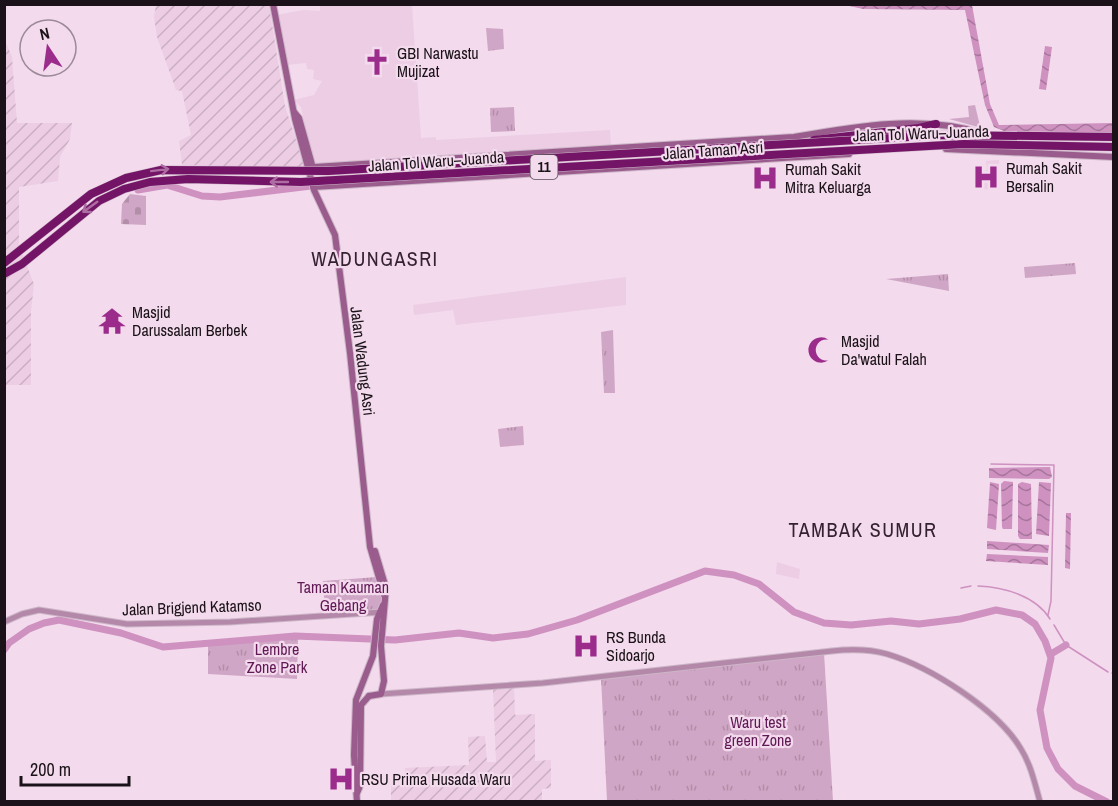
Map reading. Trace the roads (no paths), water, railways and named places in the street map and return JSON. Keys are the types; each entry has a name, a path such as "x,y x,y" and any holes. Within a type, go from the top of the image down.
{"highway":[{"path":"798,142 851,134 898,131 936,124"},
{"name":"Jalan Tol Waru–Juanda","path":"4,274 22,264 99,201 124,189 150,182 188,179 301,182 798,142 943,135 1113,139"},
{"name":"Jalan Tol Waru–Juanda","path":"4,263 91,194 117,181 152,171 189,169 328,171 960,144 1113,147"}],"main road":[{"path":"273,4 279,48 294,112 299,118 314,167 312,177"},
{"name":"Jalan Wadung Asri","path":"294,112 314,187 335,235 370,542 386,585 377,646"},
{"path":"314,167 794,137 864,126 936,124 988,135 1026,139 1113,139"},
{"path":"971,130 971,149"},
{"path":"986,150 988,135"},
{"name":"Jalan Taman Asri","path":"314,187 895,151 971,149 1113,157"},
{"path":"361,165 363,185"},
{"path":"351,166 351,185"},
{"path":"358,790 355,729 360,687 377,646"},
{"path":"357,801 361,705 369,696 385,692 381,656 377,646"},
{"path":"373,656 381,656"},
{"path":"360,687 369,696"}],"street":[{"name":"Jalan Brigjend Katamso","path":"4,622 39,610 127,624 230,622 382,610"},
{"path":"385,692 543,683 832,651 871,651 895,657 939,678 995,719 1021,749 1040,801"}],"water":[{"path":"845,5 972,5 990,104 999,125 1113,123 1113,133 1004,131 994,127 985,105 965,10 863,9"},
{"path":"1045,46 1052,47 1046,90 1039,89"},
{"path":"1050,467 1052,477 1049,479 989,478 989,468"},
{"path":"1004,481 1013,482 1012,529 1002,527 1001,484"},
{"path":"990,482 999,484 996,530 987,528"},
{"path":"1022,482 1031,484 1032,539 1020,539 1018,536 1018,484"},
{"path":"1039,482 1051,483 1049,536 1036,534"},
{"path":"1066,513 1071,513 1070,569 1065,568"},
{"path":"987,541 1049,545 1048,553 987,549"},
{"path":"987,554 1048,557 1048,565 986,561"}],"waterway":[{"path":"138,190 167,185 202,196 220,197 311,186"},
{"path":"991,464 1054,465 1051,601 1048,615"},
{"path":"4,650 9,643 29,629 59,620 121,633 163,647 295,636 395,640 459,633 493,638 528,634 577,620 705,571 734,575 759,584 794,612 824,623 851,625 891,621 919,624 960,619 996,610 1022,615 1035,624 1045,641 1051,658 1040,710 1047,748 1058,769 1075,786 1107,802"},
{"path":"961,588 971,586"},
{"path":"978,586 998,588 1018,594 1036,604 1050,619"},
{"path":"1054,625 1066,645 1108,672"},
{"path":"1051,654 1066,645"}],"place":[{"name":"GBI Narwastu Mujizat","path":"377,62"},
{"name":"Rumah Sakit Bersalin","path":"986,177"},
{"name":"Rumah Sakit Mitra Keluarga","path":"765,178"},
{"name":"Masjid Darussalam Berbek","path":"112,321"},
{"name":"Masjid Da'watul Falah","path":"821,350"},
{"name":"RS Bunda Sidoarjo","path":"586,646"},
{"name":"RSU Prima Husada Waru","path":"341,779"}],"district":[{"name":"WADUNGASRI","path":"375,259"},
{"name":"TAMBAK SUMUR","path":"863,530"}],"park label":[{"name":"Taman Kauman Gebang","path":"343,596"},
{"name":"Lembre Zone Park","path":"277,658"},
{"name":"Waru test green Zone","path":"758,731"}]}
